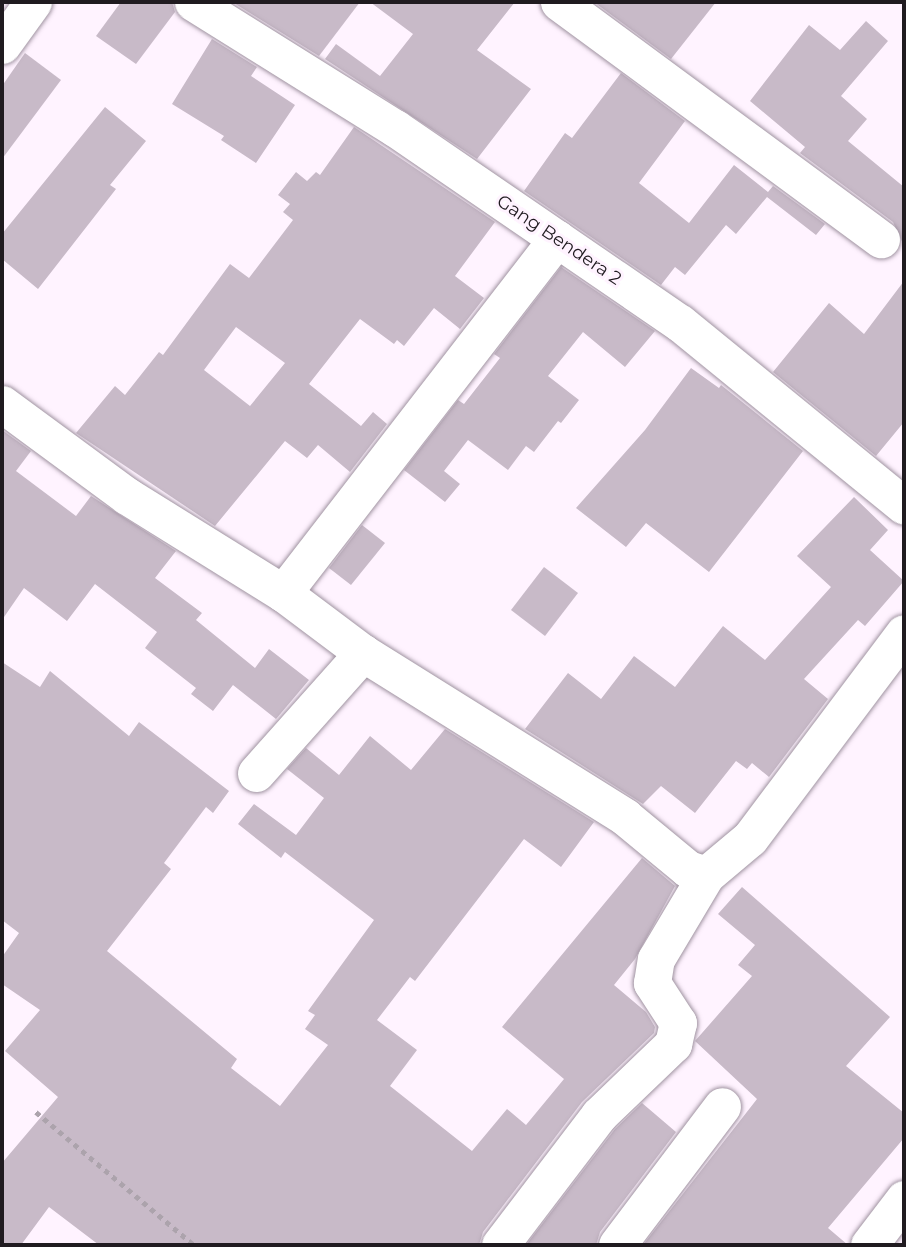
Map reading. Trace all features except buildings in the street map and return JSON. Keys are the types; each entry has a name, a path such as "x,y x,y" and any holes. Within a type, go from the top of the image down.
{"street":[{"path":"2,45 33,2"},
{"name":"Gang Bendera 2","path":"193,2 395,128 680,323 904,506"},
{"path":"559,2 881,239"},
{"path":"283,593 557,238"},
{"path":"2,404 127,496 283,593 363,653 625,817 688,869 706,875"},
{"path":"500,1245 599,1115 673,1044 678,1023 652,983 656,959 706,875 750,838 904,633"},
{"path":"256,774 363,653"},
{"path":"617,1245 722,1106"},
{"path":"870,1245 904,1199"}],"path":[{"path":"36,1112 194,1245"}]}
